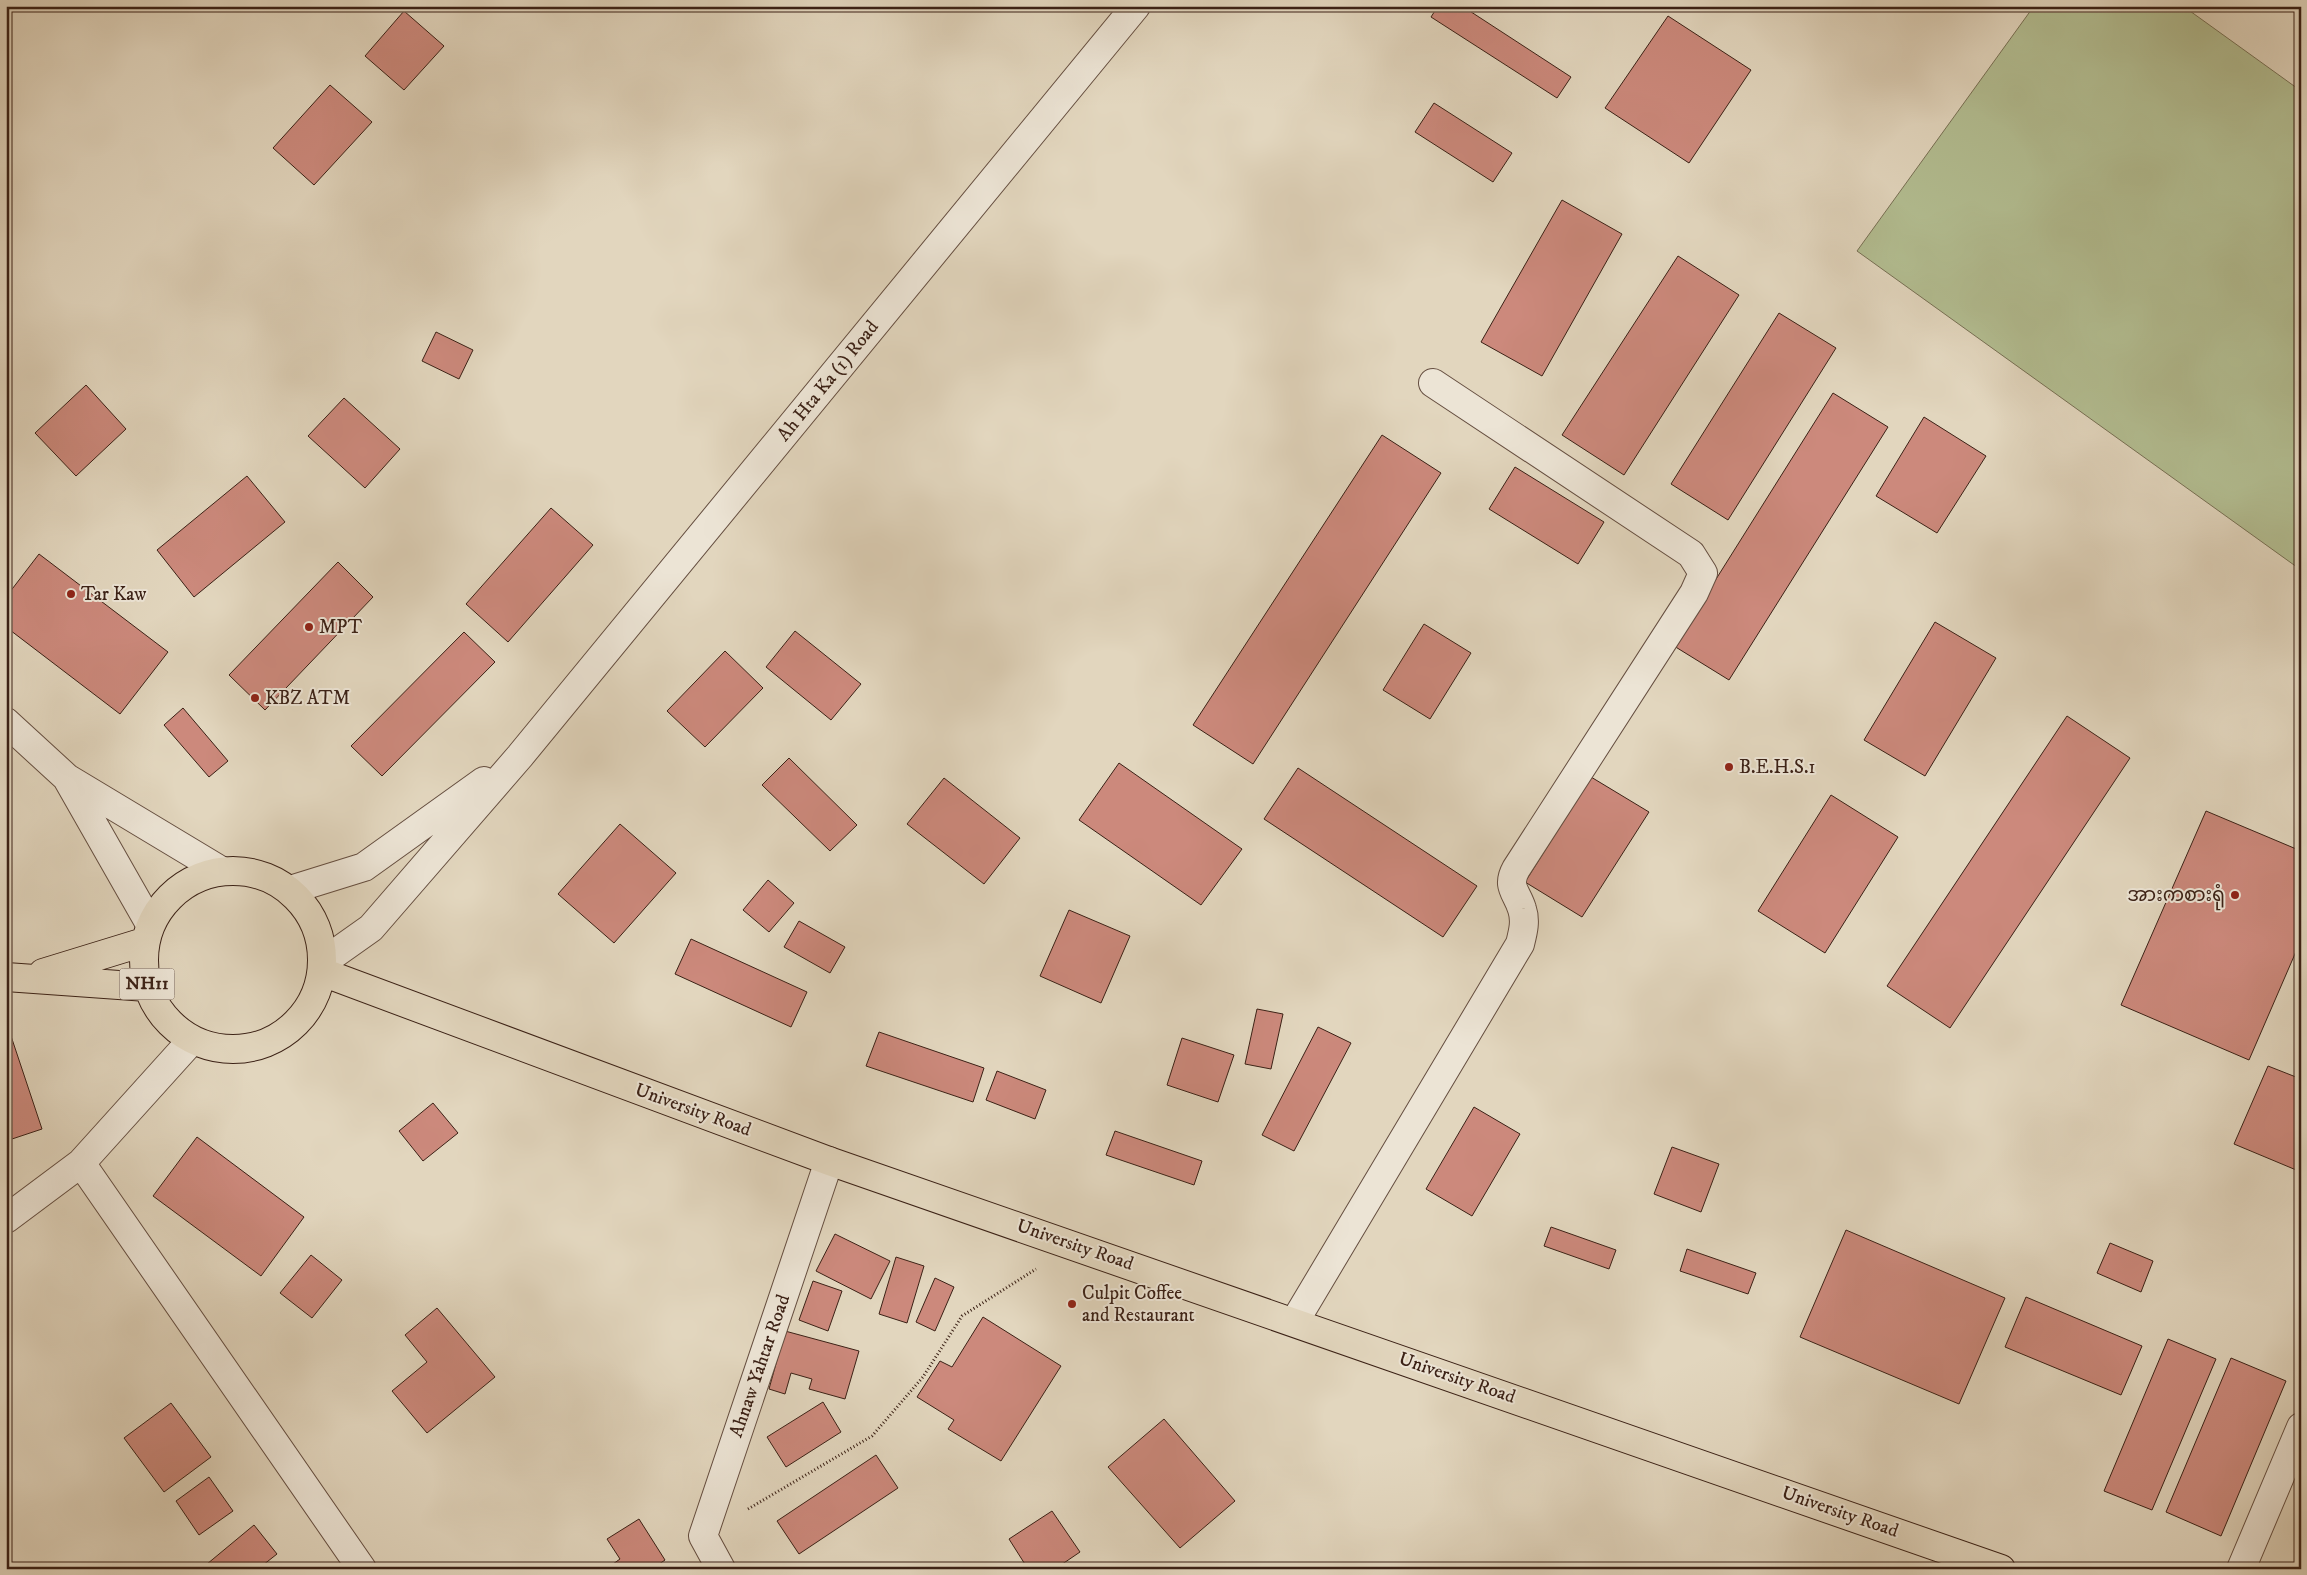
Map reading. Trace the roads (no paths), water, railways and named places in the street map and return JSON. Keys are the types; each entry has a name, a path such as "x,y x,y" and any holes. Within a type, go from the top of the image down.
{"highway":[{"name":"NH11","path":"220,870 258,873 290,890 308,910 320,935 322,967 310,1004 288,1030 258,1046 224,1049 192,1040 164,1018 147,987 147,933 178,888 220,870"},
{"name":"NH11","path":"17,977 147,933"},
{"name":"University Road","path":"322,967 829,1161 1074,1244 2001,1569"},
{"name":"NH11","path":"17,977 147,987"}],"street":[{"name":"Ah Hta Ka (1) Road","path":"520,756 1136,6"},
{"path":"1295,1321 1520,944 1524,927 1522,909 1512,889 1511,878 1694,593 1703,573 1690,554 1433,383"},
{"path":"6,722 67,778 220,870"},
{"path":"290,890 364,867 520,756"},
{"path":"322,967 371,928 520,756"},
{"path":"67,778 147,933"},
{"path":"6,1219 81,1163 192,1040"},
{"name":"Ahnaw Yahtar Road","path":"721,1569 703,1536 829,1161"},
{"path":"81,1163 362,1569"},
{"path":"2241,1569 2301,1427"}],"place":[{"name":"Tar Kaw","path":"71,594"},
{"name":"MPT","path":"309,627"},
{"name":"KBZ ATM","path":"255,698"},
{"name":"B.E.H.S.1","path":"1729,767"},
{"name":"အားကစားရုံ","path":"2235,895"},
{"name":"Culpit Coffee and Restaurant","path":"1072,1304"}]}
